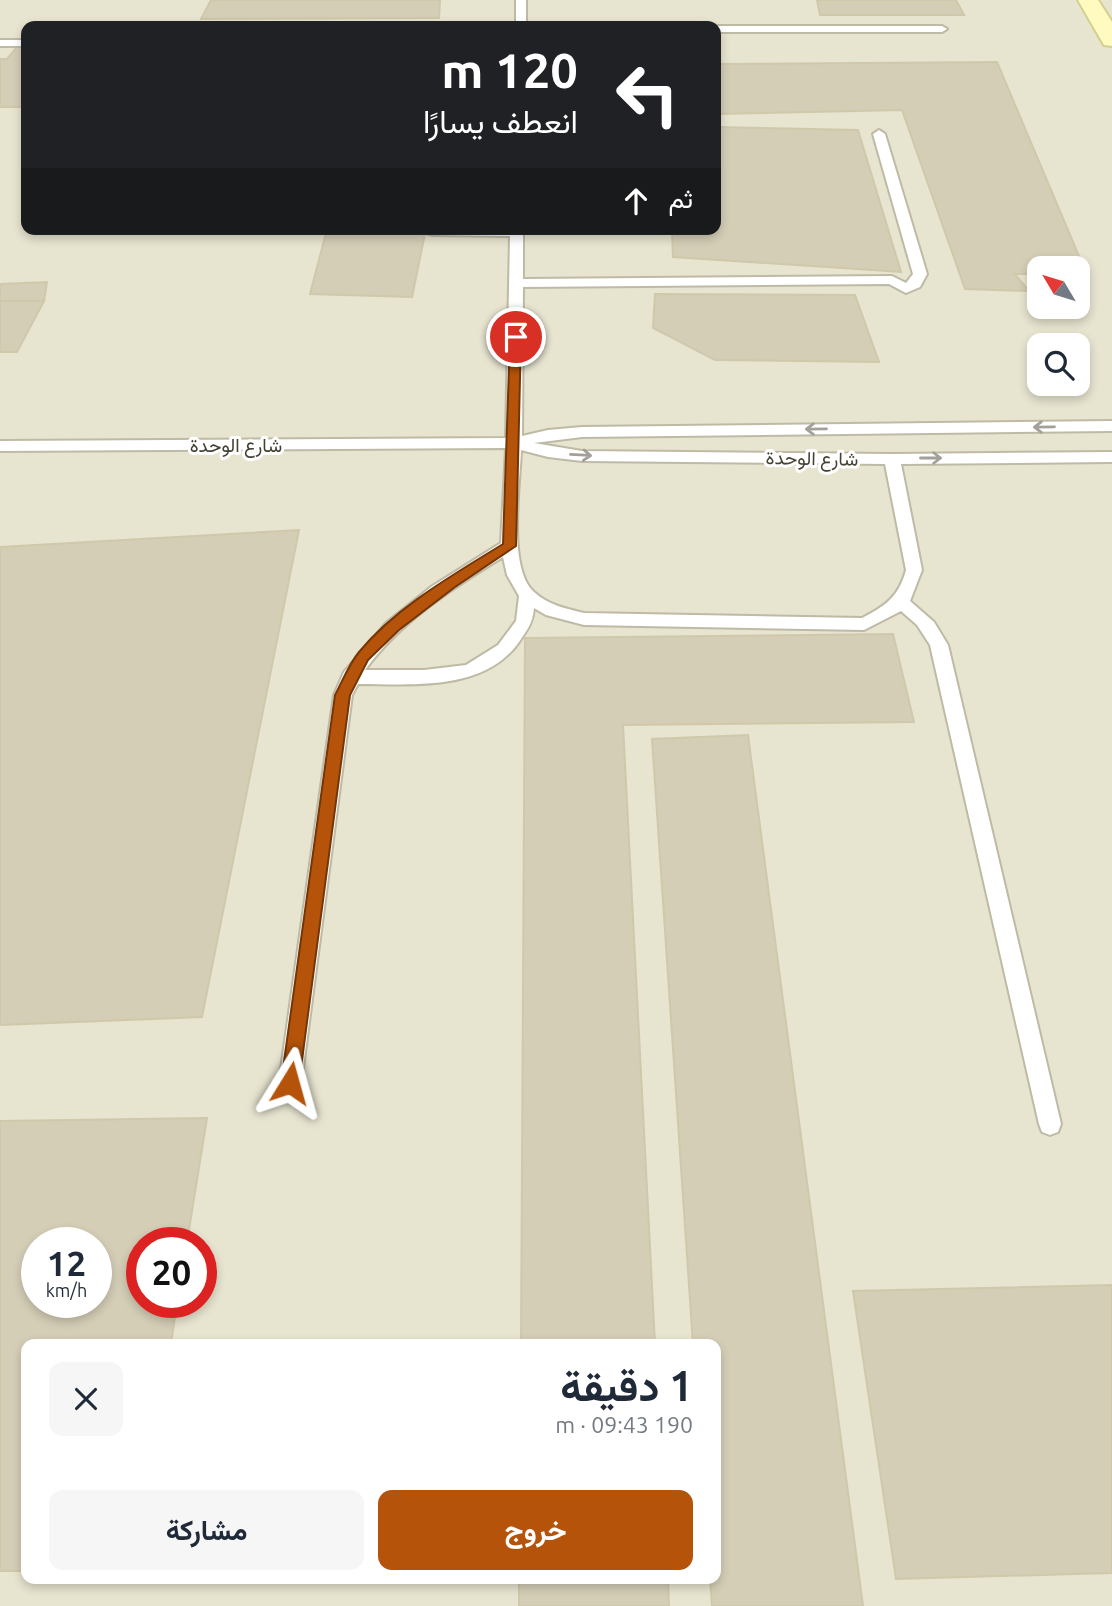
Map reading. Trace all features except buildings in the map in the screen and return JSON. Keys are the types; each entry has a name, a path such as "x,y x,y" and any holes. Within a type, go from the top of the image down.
{"main road":[{"path":"1088,0 1112,40"}],"lane":[{"path":"521,0 521,21"},
{"path":"721,29 942,29"},
{"path":"0,43 21,43"},
{"path":"516,283 892,280 906,289 915,284 920,274 879,134"},
{"path":"517,235 514,443 509,546 515,575 527,596 552,611 598,620 864,624 901,603 910,589 914,570 892,458"},
{"name":"شارع الوحدة","path":"0,446 514,443 548,435 582,432 1112,426"},
{"name":"شارع الوحدة","path":"514,443 548,452 582,456 1112,457"},
{"path":"290,1083 343,695 350,677 363,657 394,626 450,583 509,546"},
{"path":"350,677 424,677 470,671 504,650 524,622 527,596"},
{"path":"901,603 925,621 939,645 1050,1124"}],"shaded area":[{"path":"0,0 1112,0 1112,1606 0,1606"}],"route":[{"path":"290,1083 343,695 350,677 363,657 394,626 450,583 509,546 516,337"}]}
